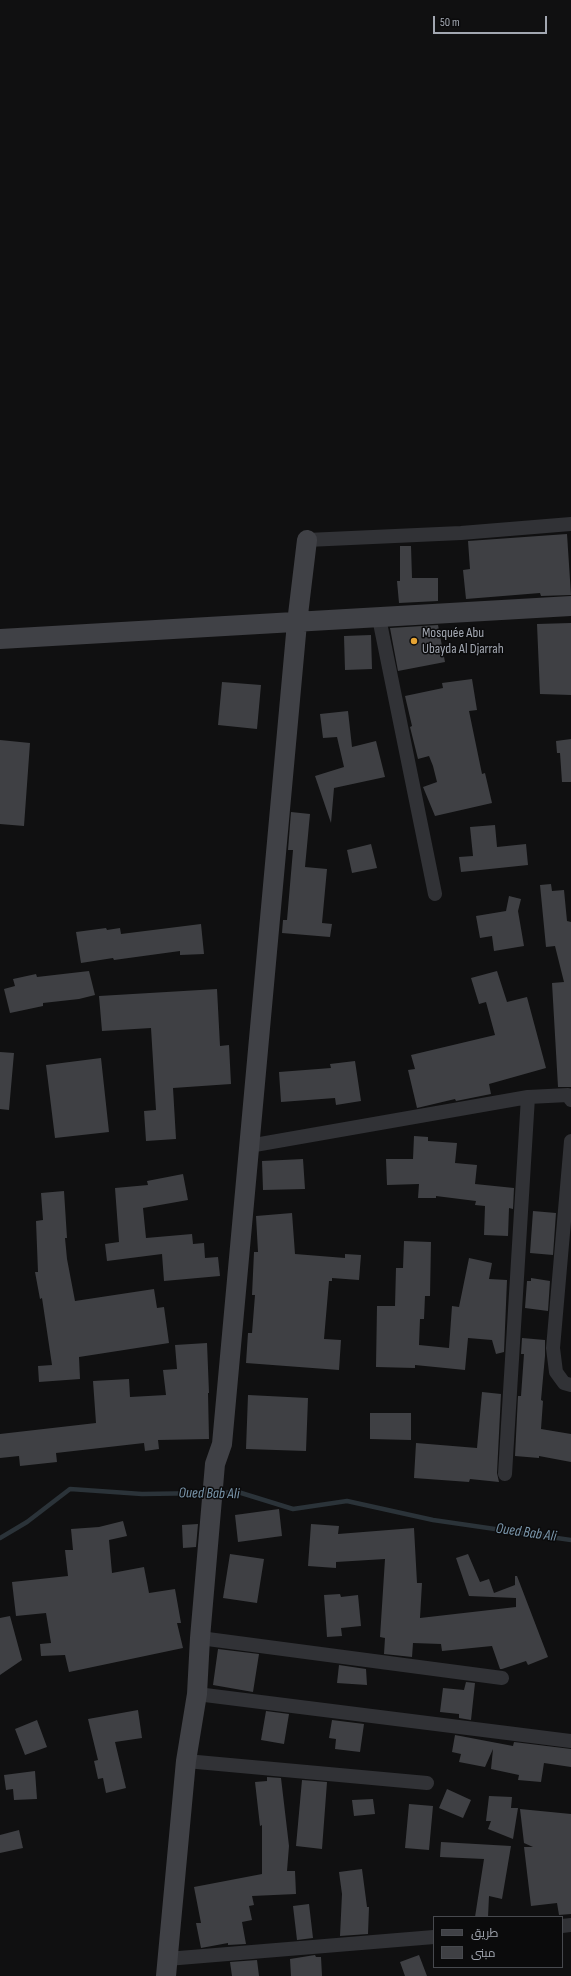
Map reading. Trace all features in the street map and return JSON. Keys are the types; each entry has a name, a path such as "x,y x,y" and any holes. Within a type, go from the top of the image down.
{"street":[{"path":"433,1937 167,1968 186,1761 197,1694 200,1638 215,1464 222,1444 249,1146 250,1120 297,623 307,540 461,533 571,524"},
{"path":"0,639 571,606"},
{"path":"379,618 435,894"},
{"path":"249,1146 528,1097 568,1095 571,1100"},
{"path":"505,1474 528,1097"},
{"path":"571,1141 553,1348 556,1372 564,1383 571,1385"},
{"path":"200,1638 502,1678"},
{"path":"197,1694 571,1741"},
{"path":"186,1761 427,1783"}],"building":[{"path":"567,534 571,595 541,596 540,593 466,599 463,570 470,569 468,541"},
{"path":"400,546 411,546 412,578 438,578 438,601 399,603 397,581 400,581"},
{"path":"571,623 571,695 540,694 537,624"},
{"path":"438,625 445,662 398,671 390,628"},
{"path":"371,635 372,669 345,670 344,636"},
{"path":"472,679 477,710 469,711 482,774 485,773 492,803 435,816 423,787 437,782 433,766 429,756 418,759 410,727 412,726 405,696 443,688 442,683"},
{"path":"222,682 261,685 257,729 218,725"},
{"path":"348,711 352,747 376,741 385,777 334,788 331,823 315,776 344,767 337,737 323,738 320,714"},
{"path":"571,739 571,782 562,782 560,753 557,753 556,741"},
{"path":"0,740 30,743 24,826 0,824"},
{"path":"291,812 310,814 305,867 327,869 322,923 332,924 330,937 282,933 283,920 287,920 293,850 288,850"},
{"path":"495,825 497,847 526,844 528,865 461,872 459,857 473,856 470,827"},
{"path":"371,844 377,868 352,873 347,850"},
{"path":"551,884 552,891 564,890 567,921 571,922 571,1087 558,1087 552,983 564,982 555,946 546,947 540,885"},
{"path":"509,896 521,899 518,911 524,946 494,951 492,936 480,938 476,916 506,911"},
{"path":"201,924 204,954 180,955 180,951 81,963 76,932 106,928 107,930 120,928 121,934"},
{"path":"89,971 95,995 79,999 43,1003 43,1006 10,1013 4,989 15,986 13,979 36,974 37,977"},
{"path":"497,971 507,1002 527,997 546,1068 489,1084 491,1094 456,1101 455,1099 417,1108 408,1070 415,1069 411,1055 495,1035 486,1002 479,1004 471,978"},
{"path":"217,989 220,1046 229,1045 231,1084 173,1088 176,1139 146,1141 144,1111 156,1110 151,1028 102,1031 99,996"},
{"path":"0,1052 14,1053 9,1110 0,1109"},
{"path":"101,1058 109,1132 55,1138 46,1065"},
{"path":"355,1061 361,1101 336,1105 335,1098 281,1102 279,1072 331,1068 330,1064"},
{"path":"414,1136 428,1137 428,1141 457,1143 455,1163 477,1165 475,1184 514,1188 513,1209 509,1208 508,1236 484,1235 485,1206 475,1205 476,1201 436,1196 436,1198 418,1198 419,1184 387,1185 386,1159 413,1159"},
{"path":"303,1159 305,1189 263,1190 262,1161"},
{"path":"183,1174 188,1200 143,1208 146,1238 192,1234 193,1244 204,1243 205,1258 218,1257 220,1276 164,1281 162,1254 107,1261 105,1244 119,1242 115,1188 148,1185 147,1181"},
{"path":"64,1191 67,1259 75,1301 154,1289 157,1308 164,1307 169,1343 79,1357 80,1379 39,1382 38,1366 52,1365 42,1298 40,1299 35,1272 38,1272 36,1221 43,1220 41,1193"},
{"path":"533,1211 556,1213 553,1255 530,1253"},
{"path":"292,1213 295,1254 345,1258 345,1254 361,1255 359,1280 332,1278 332,1281 329,1281 324,1339 341,1340 339,1370 246,1363 248,1333 252,1333 255,1295 252,1295 254,1252 258,1252 256,1216"},
{"path":"404,1241 431,1242 430,1296 425,1296 424,1319 420,1319 419,1345 449,1348 452,1306 459,1307 469,1258 492,1263 489,1279 507,1280 504,1352 496,1354 492,1340 468,1338 465,1370 415,1365 415,1368 376,1367 377,1306 395,1306 396,1268 403,1268"},
{"path":"531,1278 550,1281 548,1311 525,1308 527,1281 531,1281"},
{"path":"522,1338 545,1340 541,1400 543,1401 541,1429 571,1434 571,1462 539,1456 539,1458 515,1456 518,1396 521,1396 524,1354 521,1354"},
{"path":"207,1343 209,1439 158,1440 159,1449 145,1451 144,1443 56,1453 57,1462 20,1466 19,1456 0,1458 0,1434 96,1423 93,1381 129,1379 130,1397 166,1395 163,1370 177,1369 175,1345"},
{"path":"482,1392 501,1394 497,1473 499,1482 470,1479 469,1482 414,1478 416,1443 477,1448"},
{"path":"248,1395 308,1398 306,1451 246,1449"},
{"path":"370,1413 411,1413 411,1440 370,1439"},
{"path":"279,1509 282,1536 238,1542 235,1515"},
{"path":"123,1521 127,1536 109,1540 112,1573 144,1567 149,1593 175,1589 181,1623 177,1623 183,1648 69,1672 65,1655 41,1656 40,1644 51,1643 46,1613 16,1616 12,1582 68,1576 65,1550 73,1550 71,1529 99,1527"},
{"path":"198,1524 196,1547 183,1548 182,1525"},
{"path":"311,1524 339,1526 338,1534 414,1528 417,1583 422,1583 420,1618 516,1607 516,1598 469,1596 456,1558 468,1554 480,1582 489,1579 494,1593 515,1585 515,1576 517,1576 548,1657 528,1665 526,1661 500,1669 492,1646 442,1651 441,1644 413,1643 412,1657 384,1654 385,1638 380,1637 385,1559 336,1562 336,1568 308,1566"},
{"path":"230,1554 264,1559 257,1603 223,1598"},
{"path":"340,1594 341,1597 358,1595 361,1626 341,1628 342,1636 327,1637 324,1595"},
{"path":"10,1616 22,1660 0,1675 0,1618"},
{"path":"218,1649 259,1654 253,1692 213,1685"},
{"path":"339,1665 366,1669 367,1685 337,1683"},
{"path":"466,1682 475,1683 471,1720 459,1718 459,1714 440,1712 443,1688 464,1690"},
{"path":"138,1710 142,1738 115,1742 126,1788 106,1793 103,1778 98,1779 94,1761 98,1760 88,1719"},
{"path":"266,1711 289,1714 284,1744 261,1740"},
{"path":"37,1720 47,1747 25,1755 15,1729"},
{"path":"332,1720 364,1724 360,1752 335,1749 336,1739 329,1738"},
{"path":"455,1735 513,1746 514,1742 571,1749 571,1767 544,1763 541,1782 518,1780 519,1775 491,1769 493,1749 485,1767 459,1762 461,1754 452,1752"},
{"path":"35,1771 37,1799 14,1800 13,1789 6,1790 4,1775"},
{"path":"267,1777 281,1778 289,1846 287,1871 295,1871 296,1894 252,1896 254,1905 249,1906 252,1920 242,1922 246,1944 228,1945 228,1943 201,1948 196,1923 201,1923 194,1887 262,1874 262,1825 260,1826 255,1782 267,1781"},
{"path":"302,1780 327,1782 322,1849 296,1846"},
{"path":"447,1789 471,1800 463,1818 439,1808"},
{"path":"489,1796 512,1797 511,1808 518,1808 513,1839 488,1829 491,1821 486,1821"},
{"path":"373,1799 375,1814 354,1816 352,1800"},
{"path":"409,1804 433,1806 429,1850 405,1848"},
{"path":"520,1809 571,1814 571,1914 559,1915 557,1903 531,1906 524,1847 533,1847 524,1843"},
{"path":"19,1830 23,1848 0,1853 0,1835"},
{"path":"441,1842 511,1846 502,1899 489,1896 488,1916 475,1916 484,1859 440,1857"},
{"path":"362,1869 367,1907 369,1907 368,1934 340,1936 342,1894 339,1872"},
{"path":"309,1904 313,1938 297,1940 293,1906"},
{"path":"315,1955 316,1957 321,1957 322,1976 291,1976 290,1959"},
{"path":"419,1955 427,1976 405,1976 400,1962"},
{"path":"257,1960 259,1976 232,1976 230,1962"}],"waterway":[{"name":"Oued Bab Ali","path":"0,1538 27,1522 70,1489 142,1494 208,1493"},
{"name":"Oued Bab Ali","path":"217,1493 238,1492 293,1509 347,1501 433,1520 571,1540"}],"place":[{"name":"Mosquée Abu Ubayda Al Djarrah","path":"414,641"}]}
